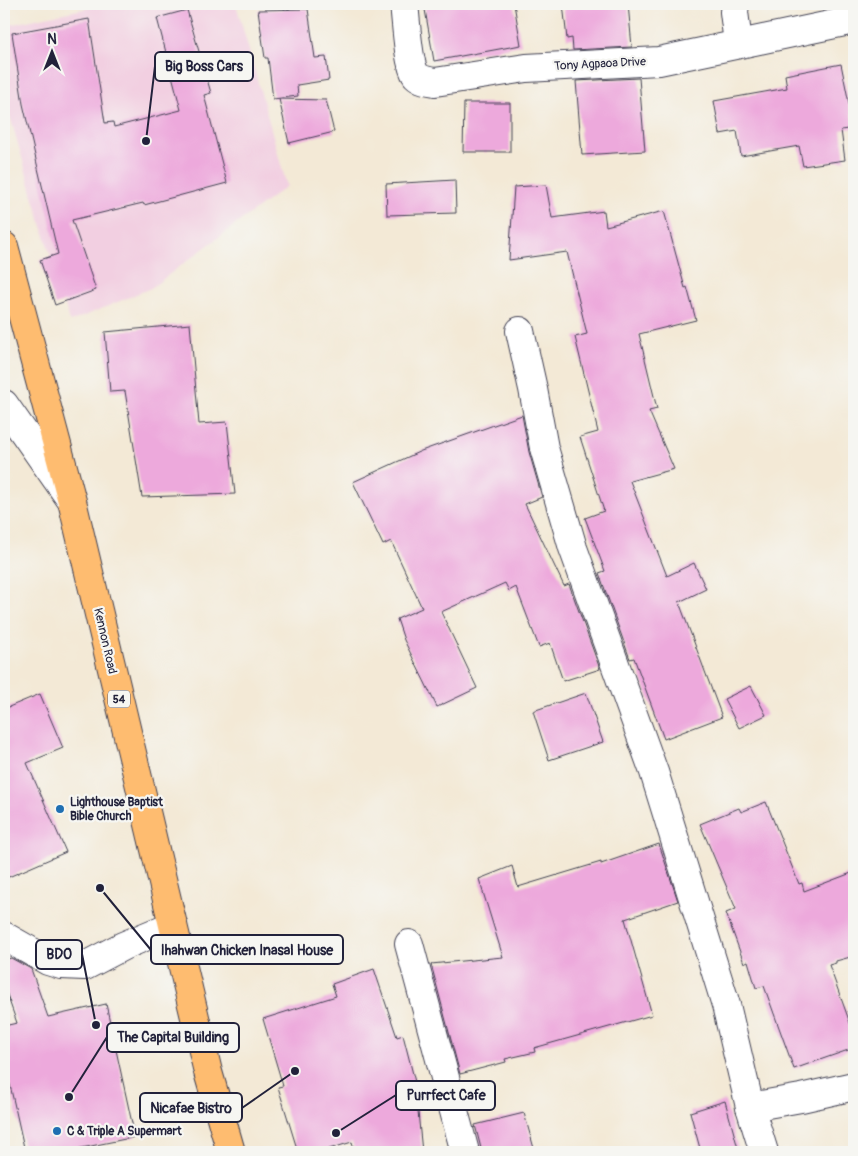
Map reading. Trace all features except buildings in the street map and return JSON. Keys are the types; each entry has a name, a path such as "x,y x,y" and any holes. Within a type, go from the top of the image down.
{"highway":[{"name":"Kennon Road","path":"4,246 72,501 208,1072 232,1152"}],"street":[{"name":"Tony Agpaoa Drive","path":"404,4 408,46 413,67 417,75 425,80 435,82 526,68 659,60 854,20"},
{"path":"734,4 738,44"},
{"path":"520,331 544,448 573,548 654,772 726,1005 750,1107 764,1152"},
{"path":"4,404 72,501"},
{"path":"4,936 48,961 61,966 85,966 123,946 173,925"},
{"path":"408,944 465,1152"},
{"path":"750,1107 854,1086"}],"shaded area":[{"path":"106,4 236,4 287,186 151,288 70,322 4,96 4,26"}],"place":[{"name":"Big Boss Cars","path":"146,141"},
{"name":"Lighthouse Baptist Bible Church","path":"60,809"},
{"name":"Ihahwan Chicken Inasal House","path":"100,888"},
{"name":"BDO","path":"96,1025"},
{"name":"Nicafae Bistro","path":"295,1071"},
{"name":"The Capital Building","path":"69,1097"},
{"name":"C & Triple A Supermart","path":"57,1131"},
{"name":"Purrfect Cafe","path":"336,1133"}]}
